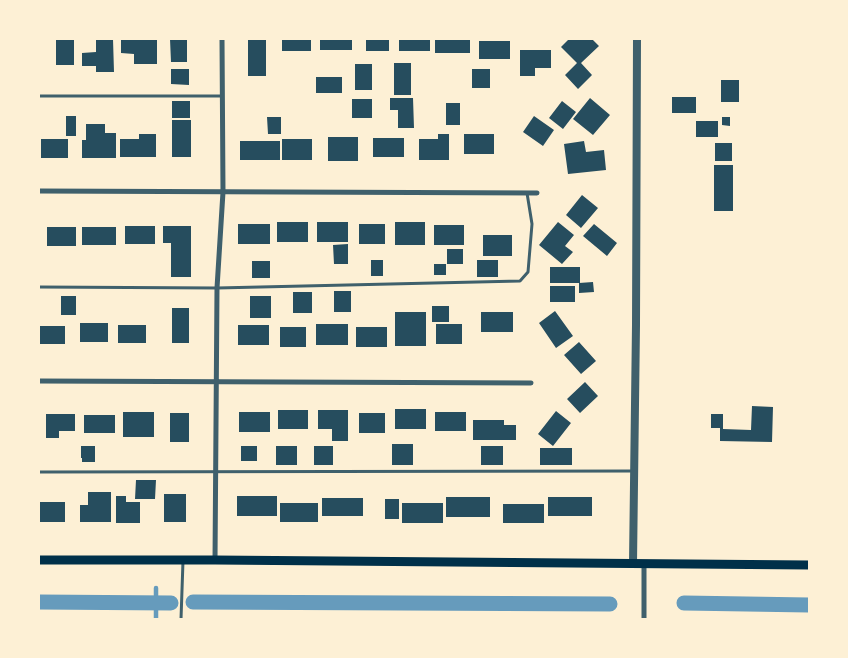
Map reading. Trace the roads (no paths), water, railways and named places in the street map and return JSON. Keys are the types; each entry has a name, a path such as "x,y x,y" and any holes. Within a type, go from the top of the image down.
{"main road":[{"path":"39,560 809,565"}],"street":[{"path":"215,560 217,288 223,192 222,39"},
{"path":"633,563 637,39"},
{"path":"39,191 537,193"},
{"path":"39,381 531,383"},
{"path":"644,564 644,619"}],"lane":[{"path":"39,96 222,96"},
{"path":"39,287 217,288 520,281 528,272 532,224 527,193"},
{"path":"39,472 634,471"},
{"path":"182,560 182,619"}],"waterway":[{"path":"156,588 156,619"},
{"path":"39,602 171,603"},
{"path":"193,602 610,604"},
{"path":"684,603 809,605"}]}
